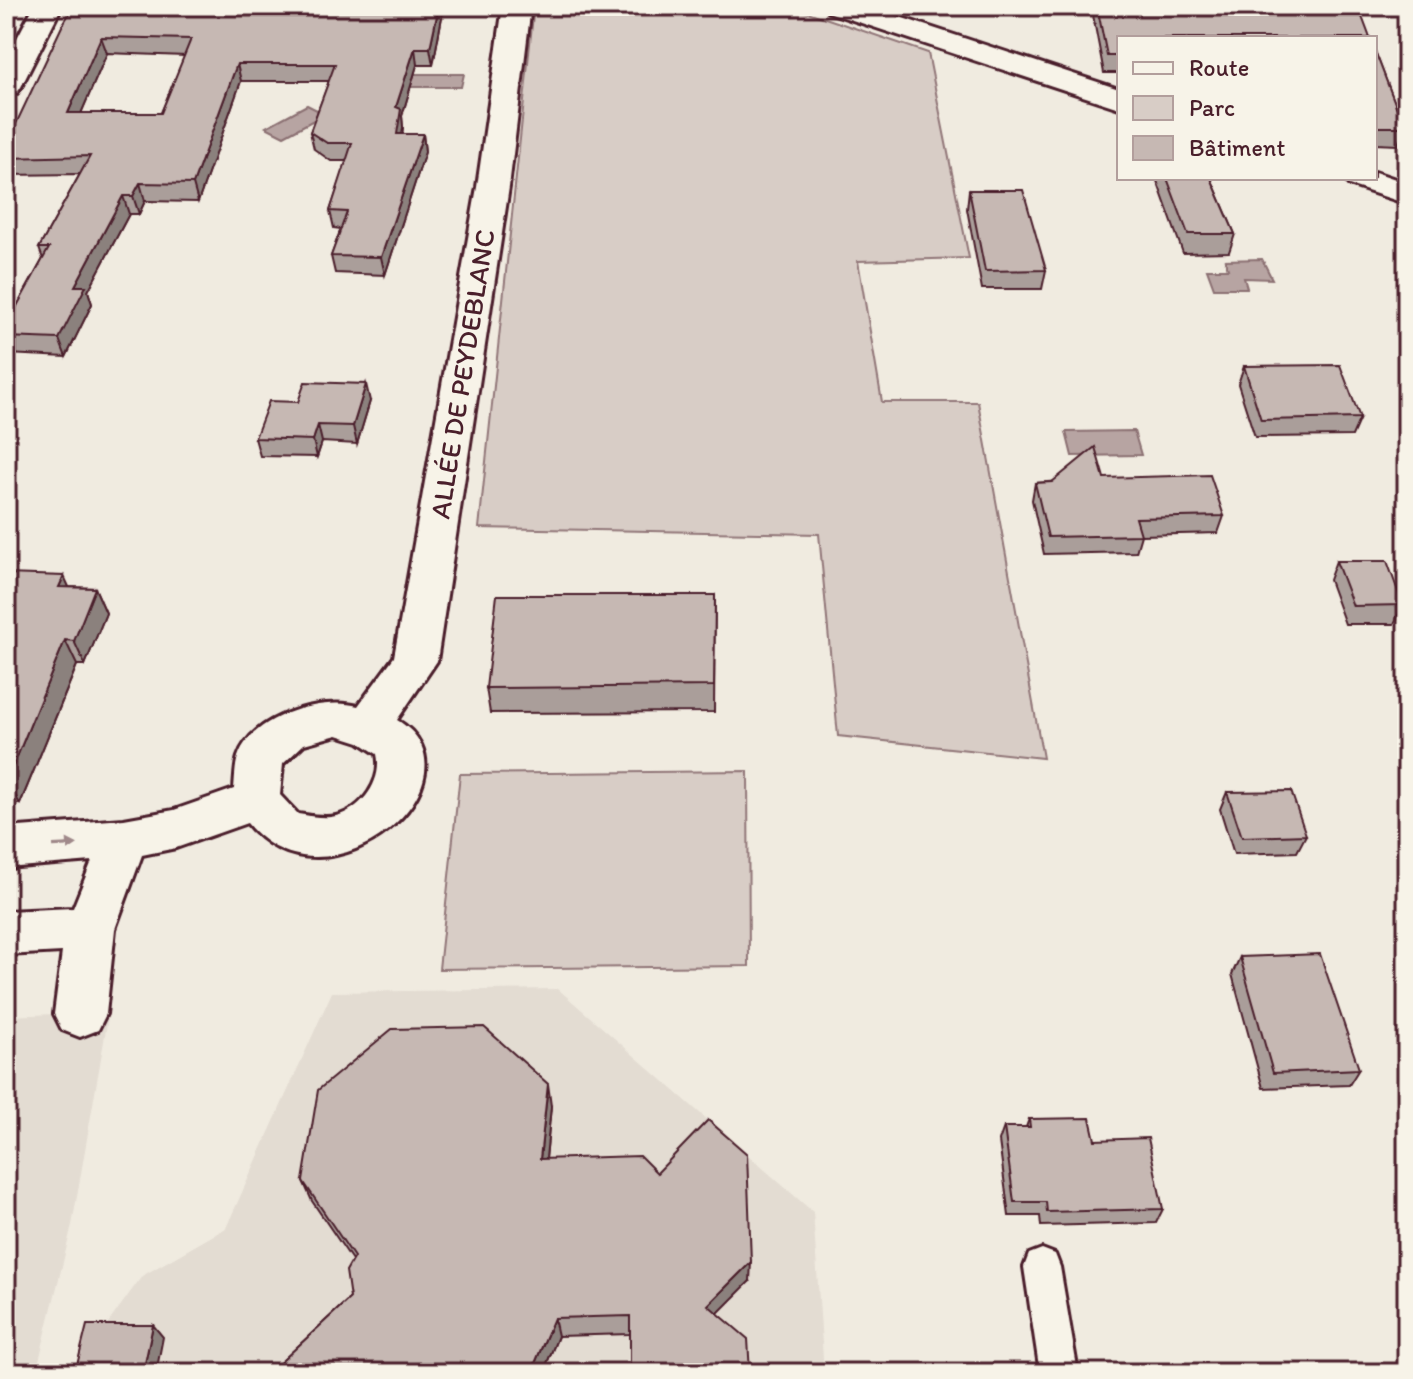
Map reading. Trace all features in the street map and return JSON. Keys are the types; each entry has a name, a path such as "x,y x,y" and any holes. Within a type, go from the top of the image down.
{"street":[{"path":"6,87 48,6"},
{"name":"ALLÉE DE PEYDEBLANC","path":"368,727 415,661 493,187 517,6"},
{"path":"838,6 1117,98"},
{"path":"1366,180 1407,194"},
{"path":"337,718 368,727 393,740 402,760 398,794 375,816 336,836 285,831 256,800 261,757 290,730 337,718"},
{"path":"6,848 124,839 176,829 256,800"},
{"path":"80,1014 90,929 124,839"},
{"path":"6,933 90,929"}],"lane":[{"path":"1042,1267 1059,1373"}],"shaded area":[{"path":"414,74 464,74 461,87 411,87"},
{"path":"307,105 325,114 284,136 266,127"},
{"path":"1262,259 1272,279 1244,278 1247,288 1214,288 1207,269 1228,269 1225,260"},
{"path":"1134,431 1141,455 1072,456 1066,432"},
{"path":"558,989 813,1212 824,1373 90,1373 98,1337 142,1276 226,1228 332,992"},
{"path":"109,1012 72,1225 36,1373 6,1373 6,1016"}],"green space":[{"path":"534,6 790,6 928,53 969,258 858,261 882,402 978,402 1043,758 838,736 819,534 479,528"},
{"path":"748,771 749,966 439,969 460,774"}],"building":[{"path":"74,6 439,6 430,48 415,48 396,107 401,109 397,134 423,134 381,257 331,256 347,212 330,211 352,143 327,143 310,132 335,64 237,64 193,184 140,183 133,196 123,196 75,286 86,286 59,339 6,337 6,326 49,248 39,248 90,156 6,158 6,145","holes":["101,37 191,39 161,113 68,113"]},
{"path":"1097,6 1358,6 1369,36 1117,36 1117,56 1107,56"},
{"path":"1377,56 1404,127 1377,127"},
{"path":"1168,180 1212,180 1235,234 1188,234"},
{"path":"969,190 1023,190 1046,270 985,271"},
{"path":"1340,365 1360,418 1261,420 1244,366"},
{"path":"305,382 366,384 353,426 318,425 313,440 255,438 269,401 298,402"},
{"path":"1095,447 1104,478 1210,475 1224,516 1136,518 1141,535 1048,537 1035,483 1052,482"},
{"path":"1336,561 1387,561 1403,605 1353,606"},
{"path":"6,574 64,576 59,587 95,588 74,641 65,640 7,781 6,781"},
{"path":"497,595 715,595 714,686 486,688"},
{"path":"1291,791 1306,835 1242,837 1227,792"},
{"path":"1320,954 1359,1069 1273,1073 1240,957"},
{"path":"484,1027 548,1084 540,1159 640,1156 657,1173 708,1120 747,1154 751,1262 708,1305 748,1339 750,1373 630,1373 630,1316 554,1318 531,1373 269,1373 350,1298 346,1271 354,1257 303,1181 318,1090 392,1029"},
{"path":"1090,1118 1095,1140 1148,1138 1163,1209 1047,1212 1046,1202 1014,1202 1004,1127 1030,1127 1029,1119"},
{"path":"87,1325 153,1325 143,1373 75,1373"}]}
